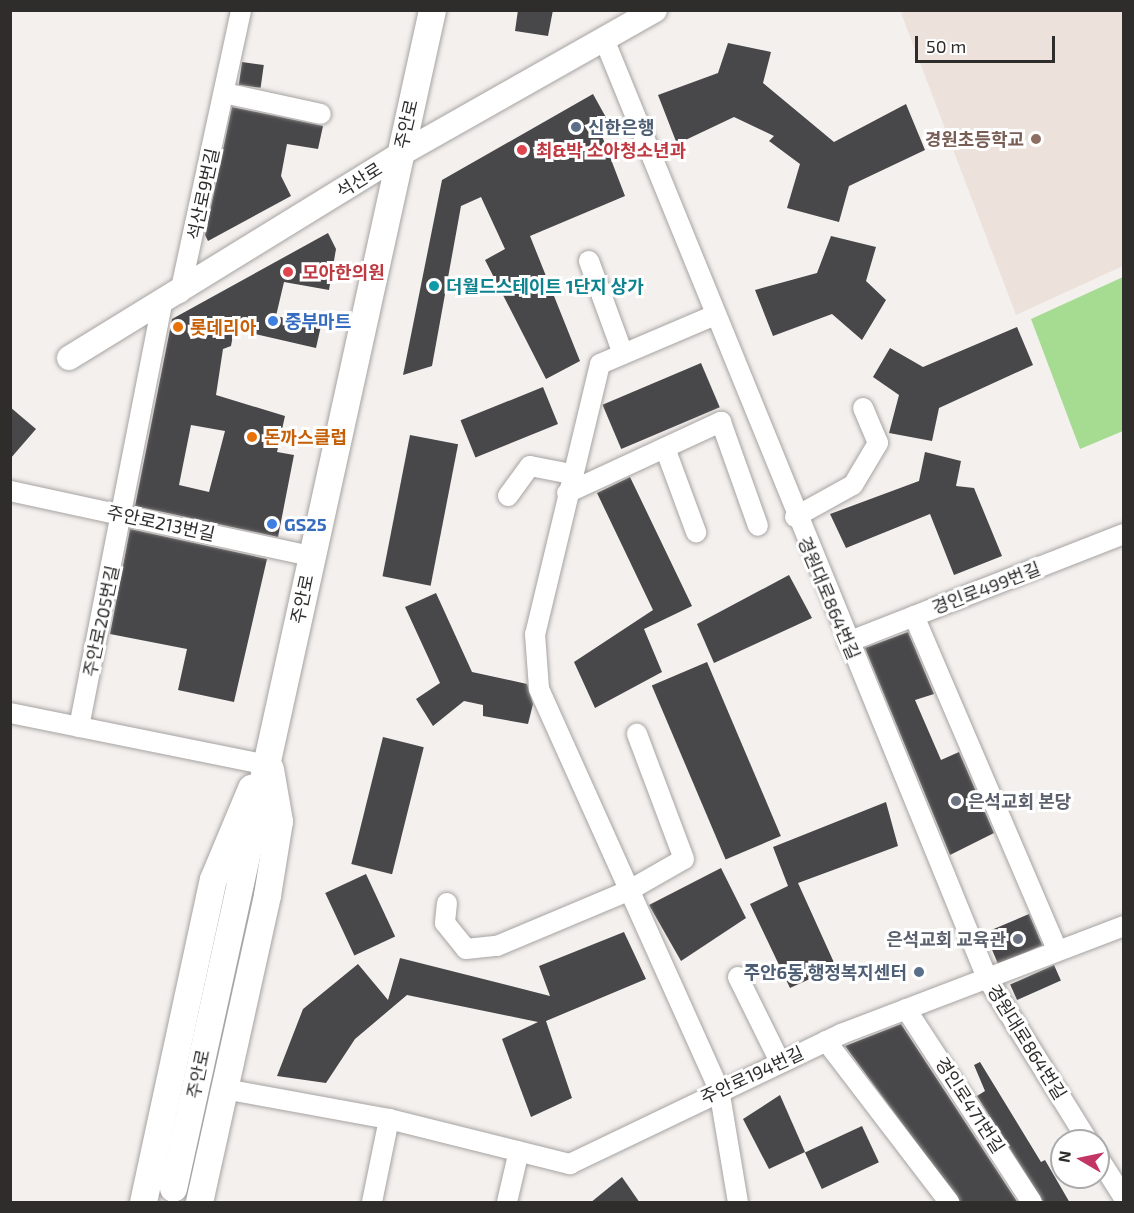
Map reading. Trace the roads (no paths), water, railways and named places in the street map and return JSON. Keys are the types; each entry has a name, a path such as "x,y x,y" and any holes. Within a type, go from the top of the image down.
{"main road":[{"name":"주안로","path":"173,1188 265,759 432,10"},
{"path":"199,1203 279,821 265,759"},
{"path":"143,1203 213,879 265,759"}],"street":[{"name":"석산로9번길","path":"123,514 171,297 224,93 241,10"},
{"name":"석산로","path":"69,358 399,155 655,10"},
{"name":"경원대로864번길","path":"604,39 795,517 987,978 1081,1129"},
{"path":"224,93 321,114"},
{"path":"589,261 623,354"},
{"path":"715,315 600,364 569,484 535,634 539,688 586,780 628,891 719,1089 738,1203"},
{"path":"795,517 853,485 878,442 863,408"},
{"path":"508,496 530,466 569,484 665,448 721,422 758,526"},
{"path":"665,448 696,532"},
{"name":"주안로213번길","path":"10,491 311,556"},
{"name":"주안로205번길","path":"79,727 123,514"},
{"name":"경인로499번길","path":"848,642 1124,534"},
{"path":"914,616 1057,951"},
{"path":"10,713 265,759"},
{"path":"447,903 445,923 466,949 497,946 628,891 684,860 637,734"},
{"name":"주안로194번길","path":"224,1089 388,1119 570,1164 719,1089 826,1041 1124,926"},
{"path":"738,976 780,1062"},
{"name":"경인로471번길","path":"906,1009 1032,1203"},
{"path":"826,1041 949,1203"},
{"path":"372,1203 388,1119"},
{"path":"507,1203 519,1151"},
{"path":"1110,1176 1124,1198"}],"place":[{"name":"신한은행","path":"576,127"},
{"name":"경원초등학교","path":"1036,139"},
{"name":"최&박 소아청소년과","path":"522,150"},
{"name":"모아한의원","path":"288,272"},
{"name":"더월드스테이트 1단지 상가","path":"434,286"},
{"name":"중부마트","path":"273,321"},
{"name":"롯데리아","path":"178,327"},
{"name":"돈까스클럽","path":"252,437"},
{"name":"GS25","path":"272,524"},
{"name":"은석교회 본당","path":"956,801"},
{"name":"은석교회 교육관","path":"1018,939"},
{"name":"주안6동 행정복지센터","path":"919,972"}]}
